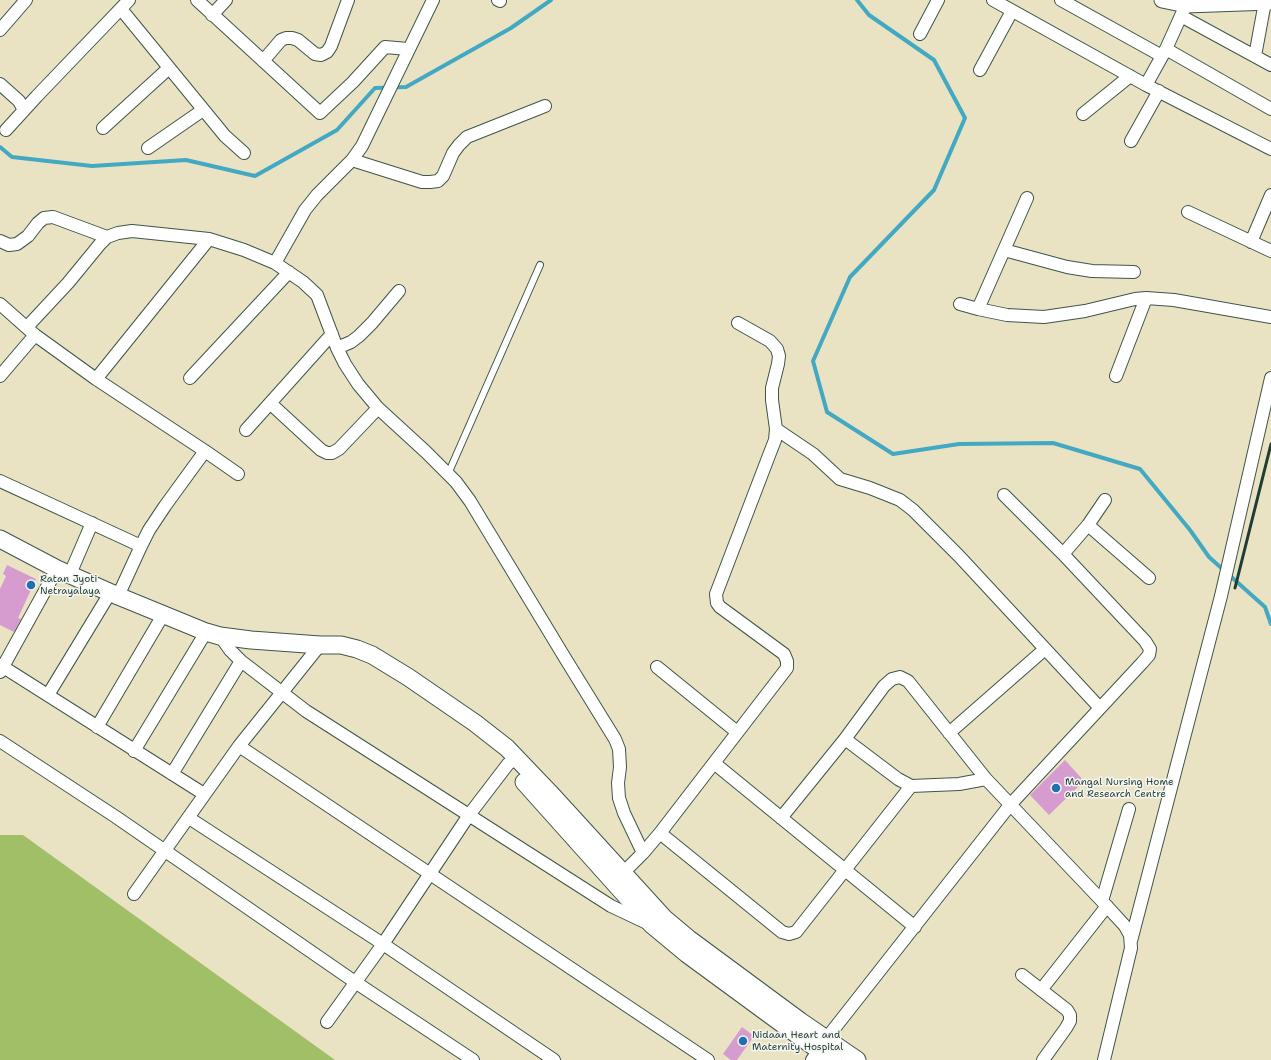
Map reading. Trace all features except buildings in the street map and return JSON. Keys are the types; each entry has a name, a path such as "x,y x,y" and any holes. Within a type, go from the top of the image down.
{"main road":[{"path":"0,539 64,572 114,595 213,634 251,640 341,645 372,655 408,677 475,723 507,748 513,761 550,792 617,877 658,922 689,939 819,1050 833,1060"},
{"path":"819,1050 857,1060"}],"street":[{"path":"197,0 320,113 353,82 385,47 408,49"},
{"path":"212,15 226,0"},
{"path":"263,61 280,40 286,38 298,40 315,54 321,55 326,52 331,46 348,0"},
{"path":"276,263 309,205 352,160 362,146 433,0"},
{"path":"920,34 938,0"},
{"path":"993,0 1159,92 1271,149"},
{"path":"1061,0 1164,52 1271,109"},
{"path":"1162,0 1184,10 1271,65"},
{"path":"0,30 20,2"},
{"path":"1184,10 1268,2 1255,56"},
{"path":"6,130 125,4 169,68 225,136 244,154"},
{"path":"1146,85 1184,10"},
{"path":"980,70 1012,11"},
{"path":"103,128 169,68"},
{"path":"1083,114 1130,76"},
{"path":"0,84 19,101 24,110"},
{"path":"1131,141 1159,92"},
{"path":"352,160 422,182 438,181 453,153 467,137 545,106"},
{"path":"148,148 203,110"},
{"path":"1251,242 1271,195"},
{"path":"978,309 1027,198"},
{"path":"1188,212 1271,251"},
{"path":"0,241 9,245 17,244 28,236 44,218 53,217 107,237"},
{"path":"0,376 31,331 68,283 100,244 107,237 118,232 132,231 209,239 244,250 276,263 304,282 317,295 337,348 358,384 378,408 456,482 470,501 615,739 619,749 619,798 624,813 643,853"},
{"path":"96,379 209,239"},
{"path":"1004,250 1067,267 1092,271 1134,272"},
{"path":"190,378 289,272"},
{"path":"337,348 351,342 359,336 399,291"},
{"path":"1116,376 1146,298"},
{"path":"960,304 1007,315 1044,317 1085,311 1135,299 1146,298 1174,300 1271,317"},
{"path":"0,304 31,331 96,379 238,474"},
{"path":"617,877 643,853 660,833 787,668 787,661 784,654 720,607 717,603 716,594 775,440 776,429 772,388 778,364 779,356 777,349 770,341 738,323"},
{"path":"246,430 332,334"},
{"path":"1131,941 1221,596 1271,378"},
{"path":"270,403 321,450 332,453 339,449 378,408"},
{"path":"776,429 813,454 840,479 870,488 900,500 913,510 959,556 1100,708"},
{"path":"48,695 114,595 165,506 205,451"},
{"path":"0,481 141,546"},
{"path":"819,1050 1010,805 1149,655 1150,649 1145,641 1064,554 1004,495"},
{"path":"1064,554 1088,525 1105,500"},
{"path":"92,523 64,572 1,668 48,695 134,751 204,794"},
{"path":"1088,525 1149,578"},
{"path":"97,727 163,615"},
{"path":"134,751 213,634 241,661 306,711 611,906 658,922"},
{"path":"134,894 239,746 320,645"},
{"path":"949,732 1045,648"},
{"path":"172,774 241,661"},
{"path":"658,667 737,732"},
{"path":"781,818 845,739 884,686 892,679 900,677 908,681 986,779 1105,904 1125,926 1130,935 1131,948 1104,1060"},
{"path":"845,739 898,779 911,786 958,784 986,779"},
{"path":"0,741 116,817 355,982 473,1060"},
{"path":"239,746 708,1060"},
{"path":"327,1022 383,944 469,815 513,761"},
{"path":"714,763 915,927"},
{"path":"660,833 782,932 789,934 796,932 911,786"},
{"path":"1041,990 1105,904 1129,809"},
{"path":"188,818 383,944 554,1060"},
{"path":"1022,975 1067,1010 1070,1015 1070,1021 1066,1028 1043,1060"}],"lane":[{"path":"448,474 540,265"}],"green space":[{"path":"0,835 23,835 335,1060 0,1060"}],"waterway":[{"path":"0,147 12,157 92,166 186,160 255,176 337,130 375,88 406,87 511,28 551,0"},
{"path":"857,0 869,15 934,60 965,118 934,190 850,277 813,361 827,412 893,454 959,444 1053,443 1140,469 1190,530 1209,557 1265,607 1271,624"}],"railway":[{"path":"1235,588 1271,444"}],"place":[{"name":"Ratan Jyoti Netrayalaya","path":"31,585"},
{"name":"Mangal Nursing Home and Research Centre","path":"1056,788"},
{"name":"Nidaan Heart and Maternity Hospital","path":"743,1041"}]}
